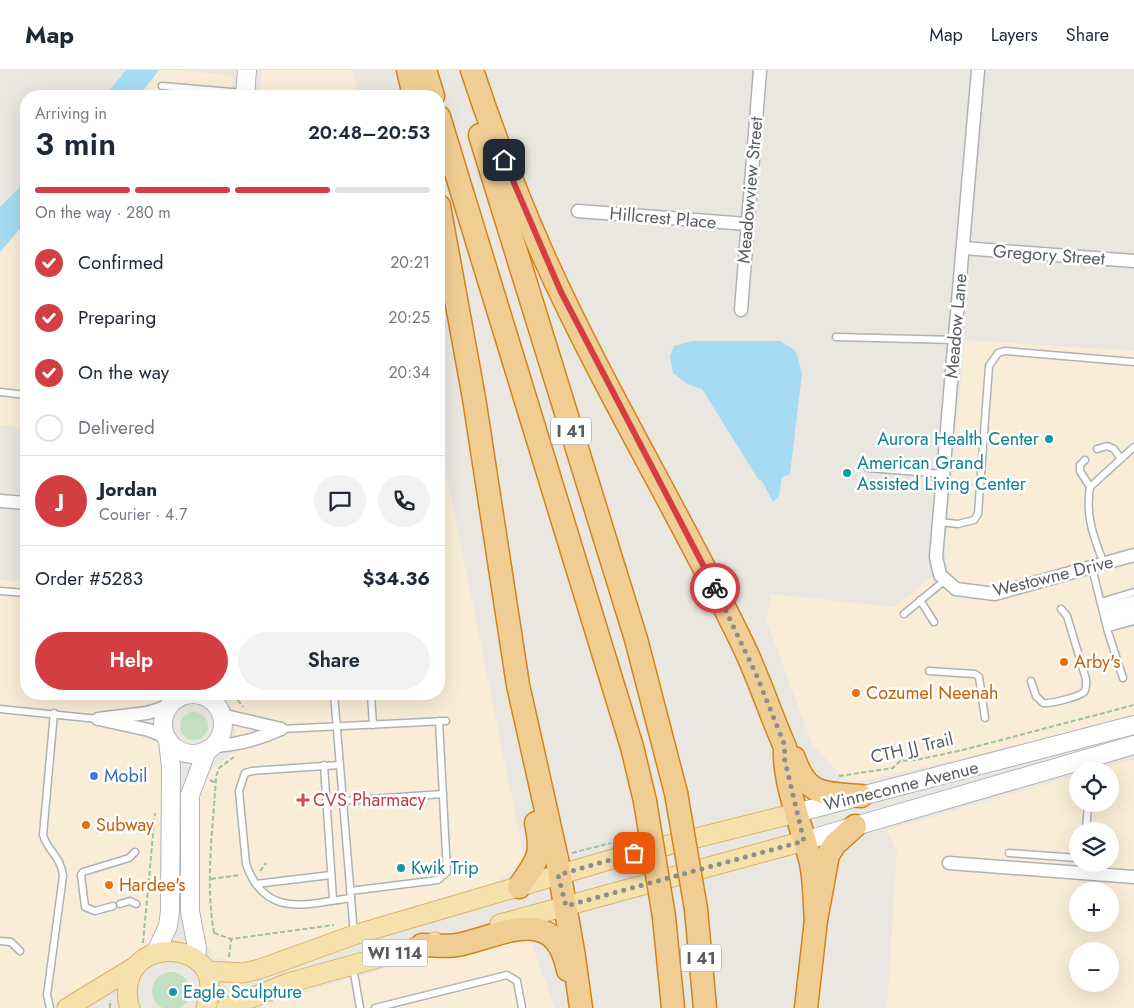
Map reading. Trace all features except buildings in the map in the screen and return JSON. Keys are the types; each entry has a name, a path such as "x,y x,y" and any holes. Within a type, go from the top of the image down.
{"highway":[{"path":"408,70 413,90"},
{"path":"425,70 431,90"},
{"name":"I 41","path":"461,70 636,639 676,793 696,909 705,1008"},
{"path":"472,70 497,144 544,257 744,646 785,746 792,754 800,775 812,788 825,793 861,796"},
{"name":"I 41","path":"445,137 632,747 645,801 664,916 673,1008"},
{"path":"445,239 474,398 525,721 566,906 580,1006"},
{"path":"519,887 537,860 540,843 520,747 525,721"},
{"path":"785,746 784,757 796,813 810,859 816,920"},
{"path":"806,1008 816,920 828,855 835,844 855,826"},
{"path":"422,945 456,946 530,927 553,940 566,960 572,986 580,1006"}],"main road":[{"path":"245,90 247,70"},
{"path":"130,1008 128,982 148,949 168,926 170,911 171,767 163,723 169,706 176,700"},
{"path":"206,1008 210,986 201,966 190,911 190,803 192,788 198,774 210,748 222,729 220,706"},
{"name":"Winneconne Avenue","path":"148,949 171,951 201,966 243,973 260,969 348,930 519,887 616,858 1134,725"},
{"path":"167,739 182,752 201,753 210,748"},
{"name":"Winneconne Avenue","path":"226,1008 288,983 804,841 1134,745"},
{"path":"67,1008 136,966"}],"street":[{"name":"Meadowview Street","path":"741,310 760,70"},
{"name":"Meadow Lane","path":"944,581 937,564 939,522 978,70"},
{"name":"Hillcrest Place","path":"578,211 747,224"},
{"name":"Gregory Street","path":"963,248 1134,261"},
{"path":"0,501 20,503"},
{"name":"Westowne Drive","path":"944,581 956,589 967,592 995,594 1134,555"},
{"path":"98,719 147,712 169,706"},
{"path":"220,706 281,729"},
{"path":"98,719 149,730 167,739"},
{"path":"210,748 265,737 281,729"},
{"path":"949,863 1134,877"}],"lane":[{"path":"162,86 199,90"},
{"path":"836,337 956,340"},
{"path":"939,522 966,523 974,520 978,514 989,366 998,353 1005,351 1134,362"},
{"path":"0,392 20,394"},
{"path":"1097,449 1107,446 1114,449 1121,459"},
{"path":"1090,487 1134,448"},
{"path":"1085,460 1080,465 1080,470 1090,487 1087,509 1089,522 1104,564"},
{"path":"868,468 943,474"},
{"path":"1092,568 1123,678"},
{"path":"904,614 944,581"},
{"path":"0,591 20,593"},
{"path":"1105,615 1134,592"},
{"path":"920,600 934,622"},
{"path":"1105,615 1134,605"},
{"path":"1105,615 1134,605"},
{"path":"1031,681 1036,696 1043,703 1083,693 1086,688 1086,679 1068,616 1060,609"},
{"path":"1105,615 1134,615"},
{"path":"1105,615 1134,621"},
{"path":"930,671 975,674 979,677 985,718"},
{"path":"334,700 351,895 348,930"},
{"path":"371,700 373,725"},
{"path":"0,709 98,719"},
{"path":"50,1008 47,995 63,876 62,864 46,844 43,835 54,714"},
{"path":"339,764 269,768 246,774 239,791 246,864 249,874 256,884 273,901 286,905 333,900 351,895 438,880 447,872 439,721"},
{"path":"281,729 446,721"},
{"path":"324,766 333,900"},
{"path":"342,801 443,794"},
{"path":"135,852 129,858 84,872 81,875 85,907 95,911 130,901 136,904"},
{"path":"1008,853 1069,857"},
{"path":"256,884 331,875"},
{"path":"0,941 11,942 20,951"},
{"path":"352,966 360,1008"},
{"path":"375,1008 508,975 517,981 522,1008"}],"path":[{"path":"237,700 246,709"},
{"name":"CTH JJ Trail","path":"812,788 818,782 832,778 893,768 900,761 916,760 963,750 1134,705"},
{"path":"241,754 219,768 216,783 209,859 209,905 214,933 223,938 231,939 348,930"},
{"path":"198,774 216,783"},
{"path":"148,949 145,938 155,812"},
{"path":"210,880 259,872 266,863"}],"shaded area":[{"path":"159,70 181,70 233,76 232,90 144,90"},
{"path":"262,70 352,70 358,90 260,90"},
{"path":"20,229 20,427 0,425 0,252"},
{"path":"965,340 1134,351 1134,717 1019,749 959,759 850,784 812,744 767,622 771,594 894,607 929,579 948,569 945,550"},
{"path":"445,469 524,857 513,870 487,888 243,963 214,957 204,941 196,898 198,800 207,773 232,753 236,731 230,700 445,700"},
{"path":"0,580 20,582 20,700 168,700 156,725 165,780 159,926 146,947 108,975 48,1008 0,1008"},
{"path":"1134,759 1134,1008 887,1008 897,852 887,830 1069,777 1069,812 1119,812 1119,763"},
{"path":"528,934 555,1008 259,1008 331,984 507,935"}],"green space":[{"path":"194,712 204,716 208,726 204,736 194,740 184,736 180,726 184,716"},
{"path":"164,973 178,973 185,977 189,984 189,998 185,1005 178,1009 164,1009 157,1005 153,998 153,984 157,977"}],"water":[{"path":"126,70 159,70 144,90 110,90"},
{"path":"20,187 20,229 0,252 0,207"},
{"path":"692,341 780,341 796,351 802,374 790,474 782,477 779,496 773,502 762,481 758,479 702,389 687,384 673,373 670,356 674,346"}],"way so far":[{"path":"634,853 558,875 566,906 804,841 784,757 785,746 744,646 715,588"}],"place":[{"name":"Aurora Health Center","path":"1049,439"},
{"name":"American Grand Assisted Living Center","path":"847,473"},
{"name":"Arby's","path":"1064,662"},
{"name":"Cozumel Neenah","path":"856,693"},
{"name":"Mobil","path":"94,776"},
{"name":"CVS Pharmacy","path":"303,800"},
{"name":"Subway","path":"86,825"},
{"name":"Kwik Trip","path":"401,868"},
{"name":"Hardee's","path":"109,885"},
{"name":"Eagle Sculpture","path":"173,992"}],"route":[{"path":"504,160 544,257 561,292 715,588"}]}
